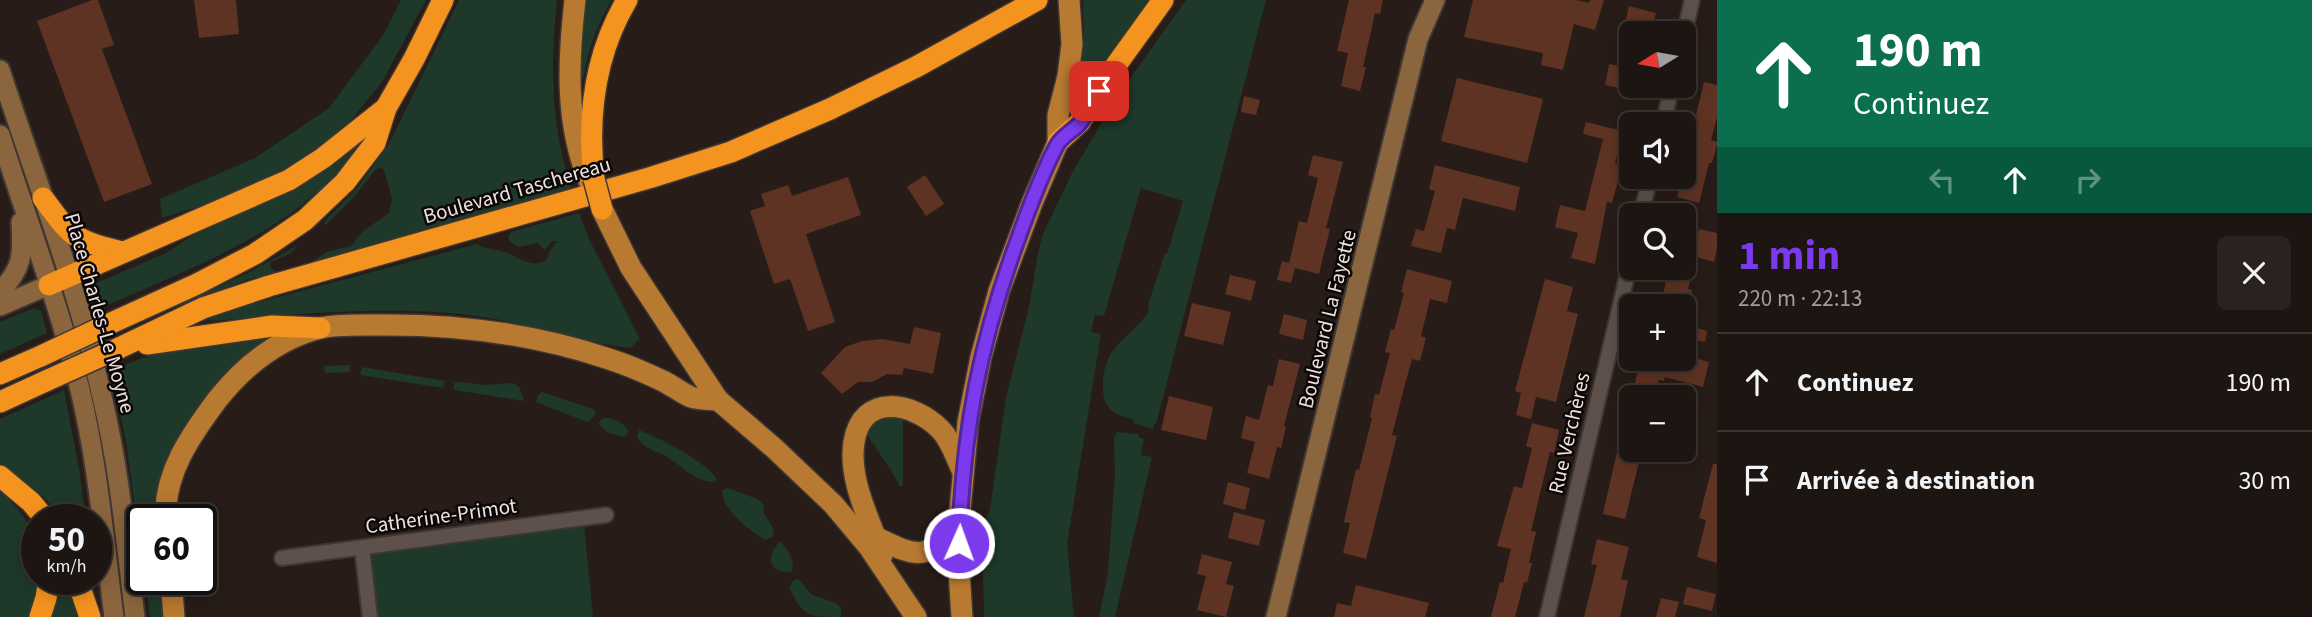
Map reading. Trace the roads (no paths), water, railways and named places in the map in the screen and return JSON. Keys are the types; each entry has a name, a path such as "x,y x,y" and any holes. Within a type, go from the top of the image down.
{"highway":[{"path":"0,374 224,270 268,246 305,219 345,182 375,143 386,108 443,0"},
{"path":"602,209 592,180 594,92 609,36 627,0"},
{"name":"Boulevard Taschereau","path":"0,402 203,308 268,286 649,178 731,152 906,72 1037,0"},
{"path":"1058,142 1080,122 1109,75 1163,0"},
{"path":"59,281 289,180 323,158 386,108"},
{"path":"43,198 64,226 79,240 122,252"},
{"path":"117,349 249,328 320,328"},
{"path":"0,476 32,504"},
{"path":"40,617 46,595"},
{"path":"82,595 90,617"}],"main road":[{"path":"575,0 570,45 571,102 575,135 592,180"},
{"path":"962,617 959,571 960,510 974,391 995,306 1021,229 1058,142 1058,115 1068,76 1072,44 1070,2"},
{"path":"602,209 631,268 718,400 790,463 852,525 888,573 916,617"},
{"path":"167,504 167,494 178,461 211,408 232,381 269,350 320,328 411,325 469,328 520,336 601,356 644,372 693,397 718,400"},
{"path":"888,573 856,479 853,462 856,434 868,413 881,406 892,406 927,419 944,434 963,472"},
{"path":"852,525 908,552 926,552 941,540 960,510"},
{"path":"172,595 174,617"}],"street":[{"name":"Boulevard La Fayette","path":"1278,615 1418,39 1421,0"},
{"name":"Boulevard La Fayette","path":"1418,39 1435,0"},
{"path":"1687,21 1692,0"},
{"name":"Place Charles-Le Moyne","path":"0,70 43,198 83,405 114,617"},
{"name":"Place Charles-Le Moyne","path":"0,135 20,197 89,344 110,432 135,617"},
{"path":"0,292 14,275 22,256 20,197"},
{"name":"Rue Verchères","path":"1547,617 1626,280"},
{"path":"0,306 59,281"},
{"name":"Catherine-Primot","path":"282,558 606,515"},
{"path":"362,548 370,617"}]}
